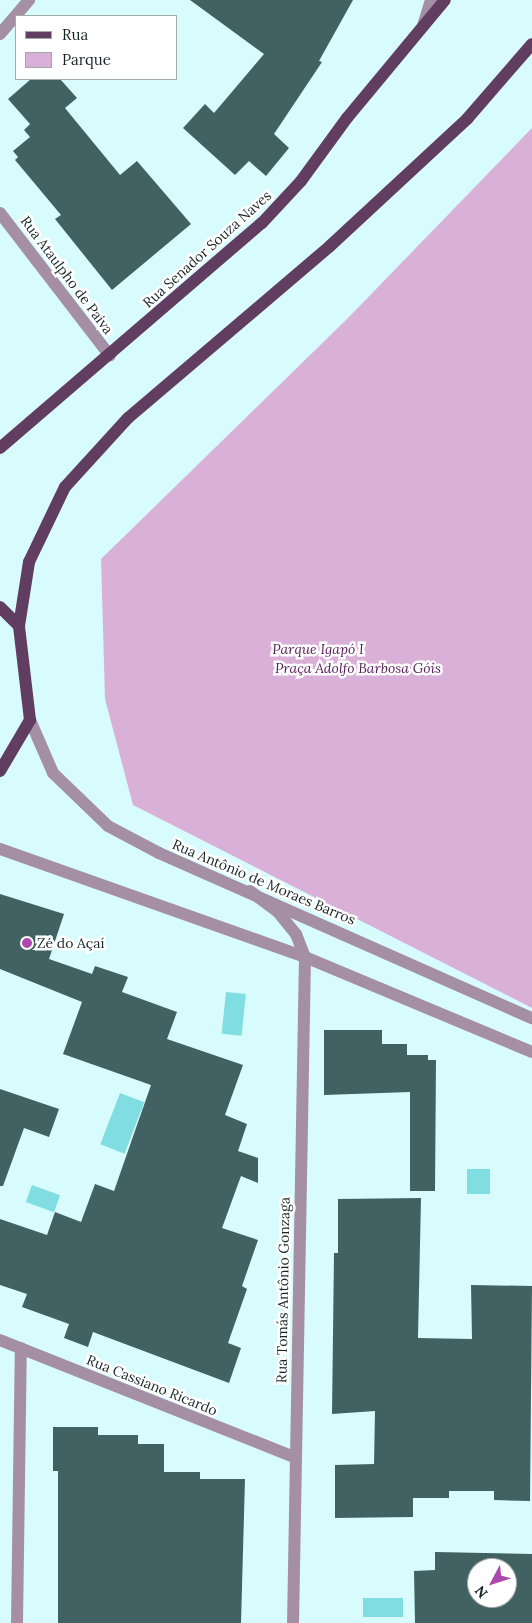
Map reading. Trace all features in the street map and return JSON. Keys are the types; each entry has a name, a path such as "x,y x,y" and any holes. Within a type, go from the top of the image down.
{"main road":[{"name":"Rua Senador Souza Naves","path":"0,448 110,356 268,216 301,181 347,118 445,0"},
{"path":"0,771 30,720 19,626 29,562 65,488 128,418 330,246 466,119 532,44"},
{"path":"0,607 19,626"}],"street":[{"path":"16,15 29,0"},
{"path":"423,26 431,0"},
{"path":"0,34 15,16"},
{"name":"Rua Ataulpho de Paiva","path":"0,213 110,356"},
{"name":"Rua Antônio de Moraes Barros","path":"30,720 53,773 108,826 158,853 250,891 532,1018"},
{"path":"0,849 305,957 532,1052"},
{"path":"250,891 278,912 296,934 305,957"},
{"name":"Rua Tomás Antônio Gonzaga","path":"294,1623 294,1457 305,957"},
{"name":"Rua Cassiano Ricardo","path":"0,1340 294,1457"},
{"path":"17,1623 21,1348"}],"green space":[{"name":"Parque Igapó I","path":"532,128 532,1008 133,805 105,699 101,559 349,317"}],"water":[{"path":"226,992 246,994 242,1036 222,1034"},
{"path":"120,1093 144,1102 125,1154 100,1144"},
{"path":"467,1169 490,1169 490,1194 467,1194"},
{"path":"32,1185 60,1195 54,1212 26,1202"},
{"path":"363,1598 403,1598 403,1617 363,1617"}],"building":[{"path":"190,0 353,0 319,61 322,62 274,134 289,148 266,176 249,161 235,175 183,128 205,104 214,113 264,54"},
{"path":"30,80 61,80 77,98 65,108 120,175 137,161 191,224 112,290 55,219 61,215 15,160 18,157 13,151 30,137 24,130 30,124 8,99"},
{"path":"0,894 64,914 49,959 92,974 95,966 128,977 122,992 177,1012 167,1039 243,1065 225,1115 247,1124 238,1151 258,1158 258,1183 241,1176 222,1228 258,1240 242,1286 247,1289 228,1343 241,1348 229,1383 93,1332 88,1347 64,1338 69,1324 22,1307 27,1294 0,1285 0,1219 47,1235 55,1212 81,1222 95,1184 114,1191 151,1085 63,1054 82,1002 0,969"},
{"path":"324,1030 382,1030 382,1044 407,1044 407,1055 428,1055 428,1060 436,1060 435,1191 410,1191 410,1092 324,1095"},
{"path":"0,1089 59,1109 49,1137 24,1128 3,1186 0,1186"},
{"path":"421,1198 418,1338 472,1339 471,1285 532,1286 530,1501 494,1500 494,1491 449,1491 449,1498 413,1498 413,1517 335,1518 335,1465 374,1464 375,1411 332,1414 334,1253 338,1253 338,1199"},
{"path":"53,1427 98,1427 98,1435 138,1435 138,1444 164,1444 164,1472 200,1472 200,1479 245,1479 241,1623 58,1623 58,1471 53,1471"},
{"path":"435,1552 532,1554 532,1623 415,1623 414,1571 435,1570"}],"place":[{"name":"Zé do Açaí","path":"27,943"}],"park label":[{"name":"Praça Adolfo Barbosa Góis","path":"358,668"}]}
